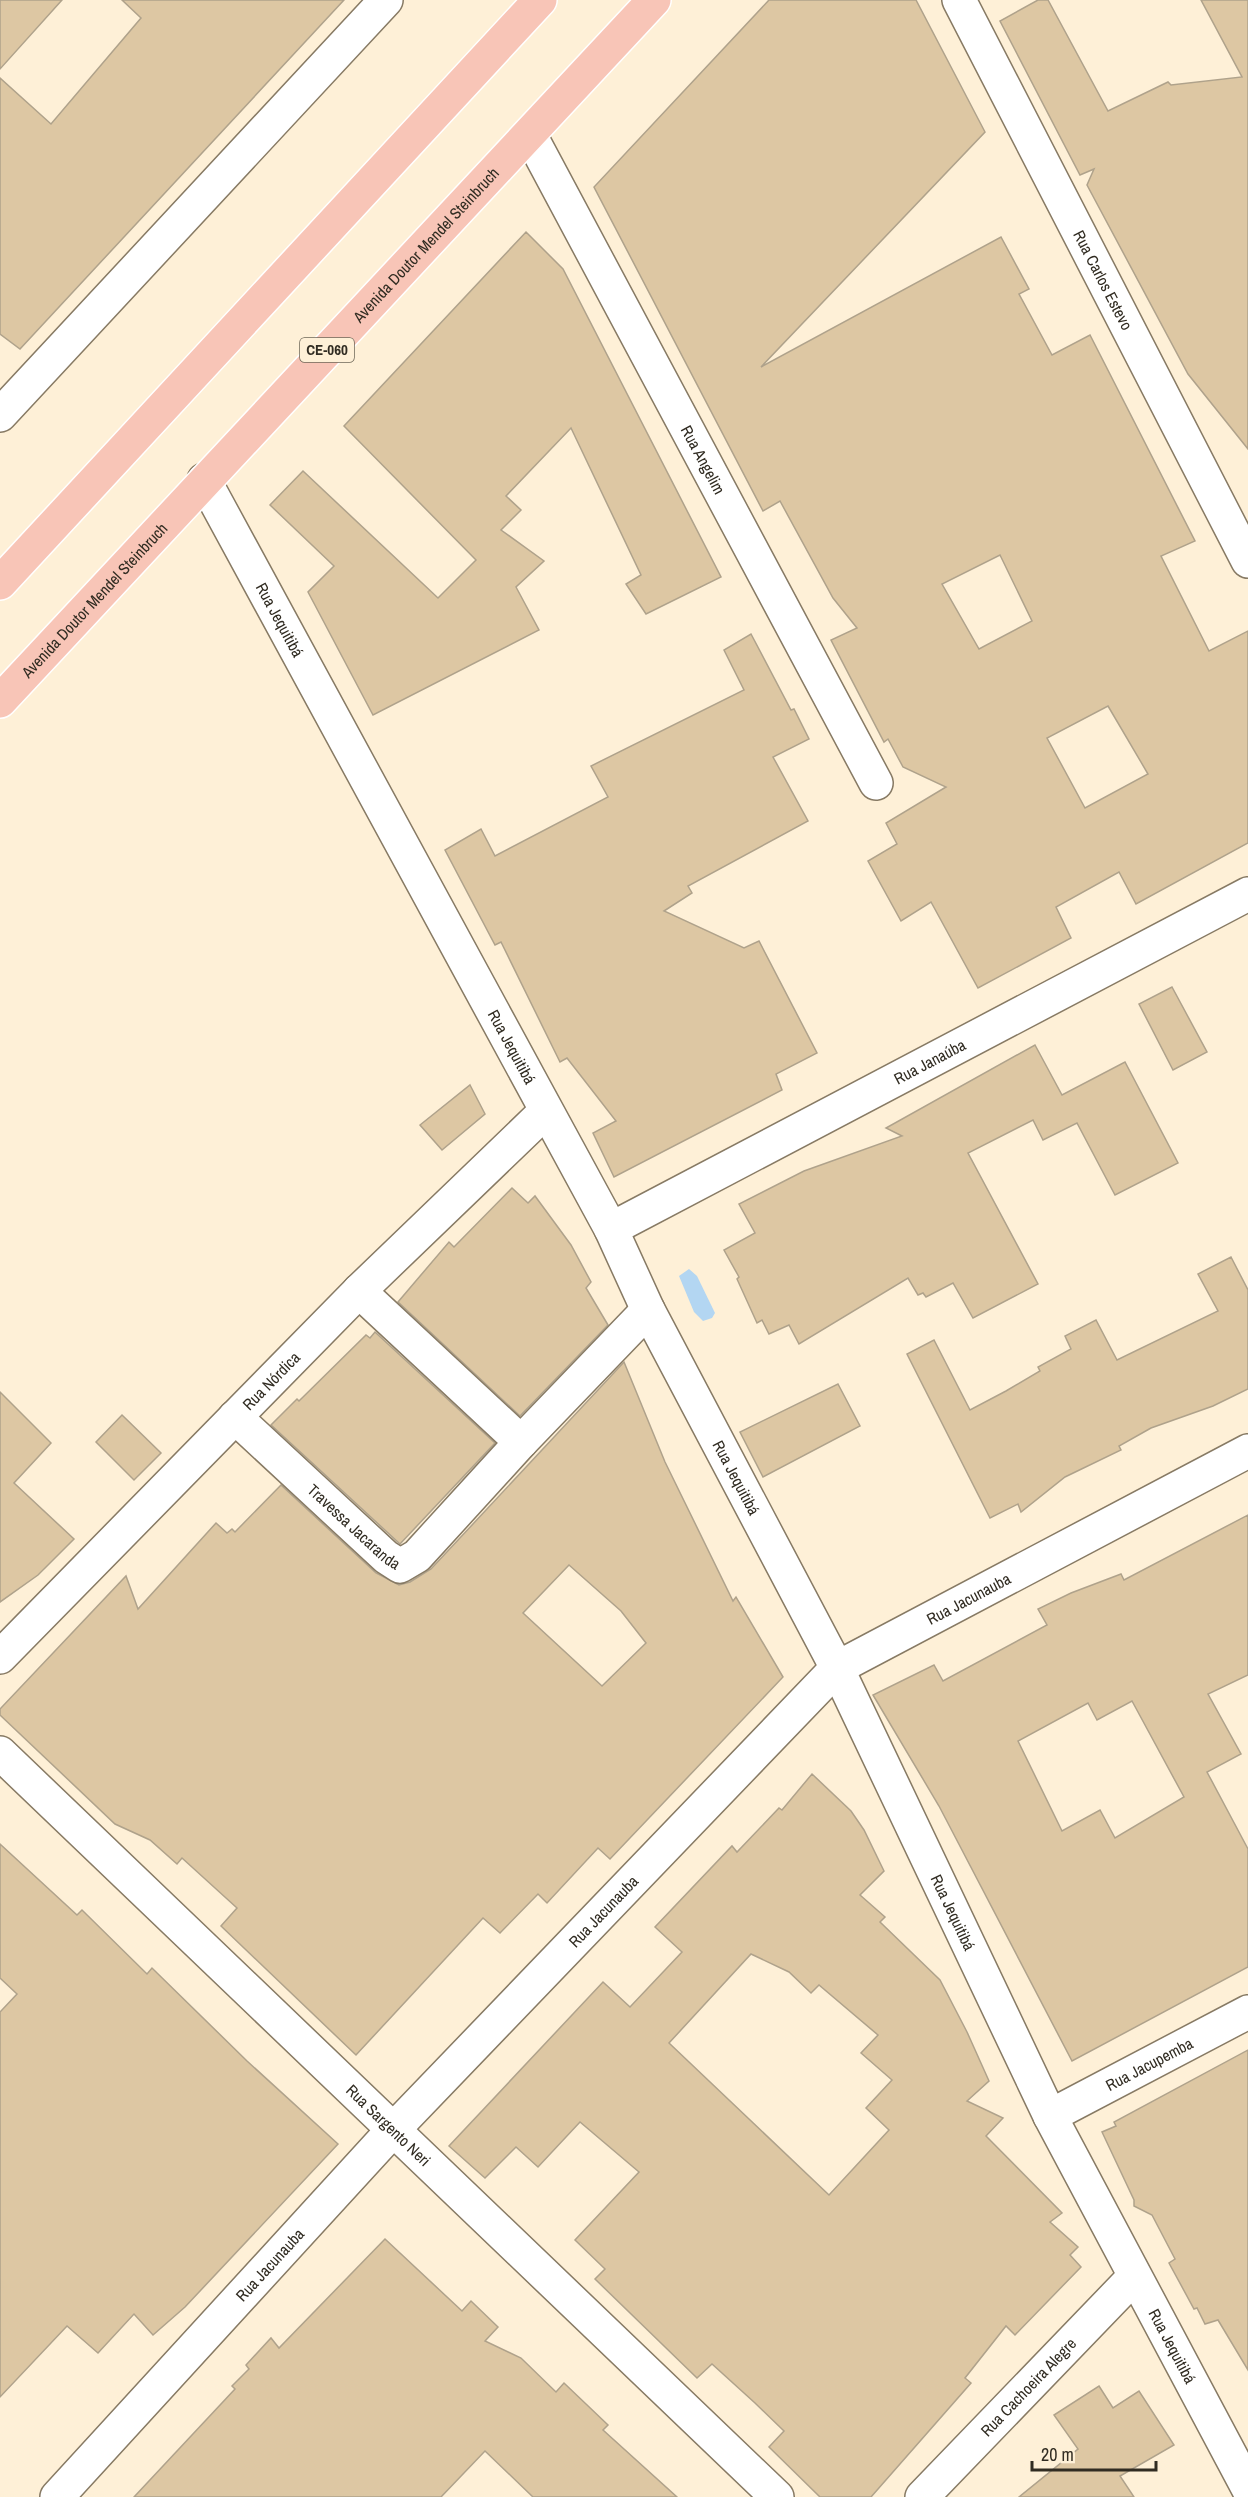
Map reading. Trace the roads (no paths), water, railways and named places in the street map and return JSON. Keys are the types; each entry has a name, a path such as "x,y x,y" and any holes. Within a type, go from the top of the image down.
{"highway":[{"path":"0,584 540,0"},
{"name":"Avenida Doutor Mendel Steinbruch","path":"0,701 654,0"}],"street":[{"path":"0,415 386,0"},
{"name":"Rua Carlos Estevo","path":"959,0 1248,561"},
{"name":"Rua Angelim","path":"530,135 876,783"},
{"name":"Rua Jequitibá","path":"204,480 611,1229 648,1310 837,1668 1050,2116 1248,2488"},
{"name":"Rua Janaúba","path":"611,1229 1248,894"},
{"name":"Rua Nórdica","path":"0,1657 359,1291 546,1111"},
{"path":"359,1291 521,1442"},
{"name":"Travessa Jacaranda","path":"236,1417 386,1557 400,1566 417,1556 521,1442 648,1310"},
{"name":"Rua Jacunauba","path":"57,2497 393,2130 837,1668 1248,1451"},
{"name":"Rua Sargento Neri","path":"0,1753 777,2497"},
{"name":"Rua Jacupemba","path":"1050,2116 1248,2012"},
{"name":"Rua Cachoeira Alegre","path":"922,2497 1134,2277"}],"water":[{"path":"689,1269 697,1276 715,1313 712,1318 703,1321 694,1312 679,1276"}]}
